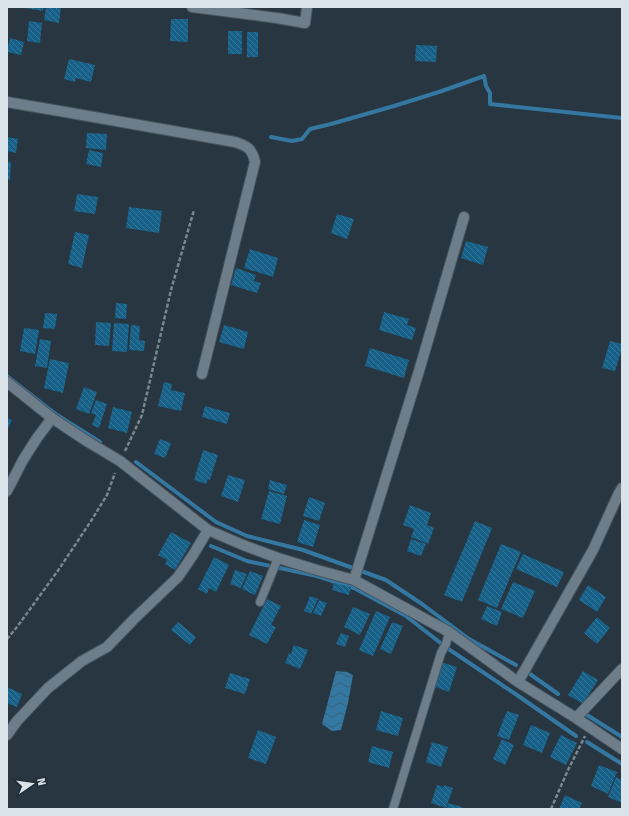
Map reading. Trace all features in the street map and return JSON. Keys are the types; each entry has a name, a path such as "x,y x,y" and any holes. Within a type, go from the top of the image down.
{"street":[{"path":"192,7 305,23 307,7"},
{"path":"7,102 235,142 247,146 253,154 255,162 202,374"},
{"path":"357,573 420,371 464,217"},
{"path":"7,382 52,418 120,461 208,530 242,545 275,565 357,573 449,632 518,682 622,749"},
{"path":"7,491 23,460 52,418"},
{"path":"518,682 593,550 622,488"},
{"path":"7,735 17,721 48,688 82,661 107,647 178,577 208,530"},
{"path":"576,718 622,669"}],"lane":[{"path":"260,602 275,565"},
{"path":"393,809 441,653 446,644 449,632"}],"path":[{"path":"7,640 57,572 91,522 106,495 142,415 171,290 194,210"},
{"path":"551,809 568,770 590,727"}],"water":[{"path":"336,671 347,672 353,675 341,730 332,731 322,724"}],"building":[{"path":"24,7 44,7 43,11"},
{"path":"46,7 61,7 59,23 44,20"},
{"path":"171,19 188,19 188,42 170,41"},
{"path":"29,21 42,23 40,43 27,41"},
{"path":"228,31 242,31 242,54 228,54"},
{"path":"247,32 258,32 258,57 247,57"},
{"path":"10,38 24,42 21,55 7,52"},
{"path":"416,45 437,46 436,62 415,61"},
{"path":"69,59 95,65 91,82 76,78 75,82 64,79"},
{"path":"87,133 107,134 106,150 86,148"},
{"path":"7,137 18,139 16,153 7,151"},
{"path":"89,150 103,153 101,167 86,164"},
{"path":"7,162 11,162 10,180 7,179"},
{"path":"77,194 98,197 95,214 74,211"},
{"path":"129,207 162,211 159,233 126,228"},
{"path":"337,214 354,219 347,239 331,233"},
{"path":"75,232 89,235 82,268 68,264"},
{"path":"466,241 488,247 483,265 461,258"},
{"path":"250,249 278,258 273,277 244,268"},
{"path":"236,268 256,275 254,281 261,283 257,293 231,285"},
{"path":"116,303 127,304 126,319 115,318"},
{"path":"384,312 409,319 407,325 416,328 412,340 379,330"},
{"path":"45,313 57,314 55,329 43,328"},
{"path":"96,322 111,323 109,346 95,345"},
{"path":"114,323 129,324 127,352 112,351"},
{"path":"131,325 140,326 139,340 145,341 144,351 129,350"},
{"path":"224,325 248,332 244,349 219,342"},
{"path":"24,328 39,330 35,354 20,351"},
{"path":"40,339 51,341 47,368 35,366"},
{"path":"610,341 622,344 615,371 602,368"},
{"path":"370,348 409,360 404,378 365,366"},
{"path":"50,359 69,363 63,393 44,388"},
{"path":"164,382 172,384 171,390 185,393 181,411 158,406"},
{"path":"84,387 97,392 89,414 76,409"},
{"path":"96,400 107,404 99,428 92,425 96,415 91,413"},
{"path":"205,406 230,413 227,424 202,417"},
{"path":"113,407 132,412 127,433 108,428"},
{"path":"7,418 12,420 7,431"},
{"path":"160,439 171,443 165,458 154,454"},
{"path":"203,450 218,455 210,480 208,479 206,484 194,480"},
{"path":"228,475 245,480 238,502 221,496"},
{"path":"270,480 287,485 284,494 268,489"},
{"path":"269,491 287,496 280,524 261,519"},
{"path":"309,497 325,503 319,521 303,516"},
{"path":"410,505 431,513 427,525 434,528 428,544 411,537 414,529 403,525"},
{"path":"304,520 320,525 313,547 297,542"},
{"path":"475,521 492,528 462,602 444,595"},
{"path":"171,532 191,543 175,570 165,564 167,560 158,555"},
{"path":"411,539 426,544 421,556 407,551"},
{"path":"501,544 521,552 497,608 478,600"},
{"path":"523,554 564,572 557,587 516,569"},
{"path":"214,557 229,565 216,592 209,588 207,594 198,589"},
{"path":"235,570 247,574 241,588 230,584"},
{"path":"250,571 263,576 255,595 242,589"},
{"path":"513,582 535,591 523,618 501,609"},
{"path":"334,583 351,587 349,595 332,590"},
{"path":"588,585 606,597 597,612 579,600"},
{"path":"310,596 318,599 311,614 304,611"},
{"path":"267,599 281,606 271,625 276,627 267,644 249,635"},
{"path":"319,600 327,603 321,616 313,613"},
{"path":"487,606 502,612 497,626 481,619"},
{"path":"353,607 370,614 360,635 344,627"},
{"path":"376,611 390,617 373,656 359,650"},
{"path":"597,617 610,628 597,644 584,633"},
{"path":"178,622 196,637 190,645 171,630"},
{"path":"392,622 403,626 391,654 380,649"},
{"path":"341,633 349,636 345,647 336,644"},
{"path":"294,645 308,650 300,669 285,663 289,653 291,654"},
{"path":"441,662 457,667 449,692 433,686"},
{"path":"583,671 598,680 583,704 568,695"},
{"path":"230,673 250,679 245,694 225,688"},
{"path":"7,687 22,694 17,707 7,703"},
{"path":"381,711 403,718 398,736 376,730"},
{"path":"507,711 519,715 509,740 497,736"},
{"path":"531,725 550,733 542,753 523,745"},
{"path":"258,730 276,737 266,764 248,758"},
{"path":"561,735 577,743 566,765 550,757"},
{"path":"502,739 514,745 505,765 493,759"},
{"path":"432,742 448,747 441,767 426,762"},
{"path":"372,746 393,752 389,768 368,762"},
{"path":"599,765 617,772 608,794 591,786"},
{"path":"616,777 622,780 622,803 608,797"},
{"path":"437,785 444,787 444,785 453,788 446,808 431,803"},
{"path":"565,795 582,803 579,809 559,809"},
{"path":"448,803 462,807 462,809 447,809"}],"waterway":[{"path":"271,137 292,141 302,139 310,129 394,106 484,76 486,86 490,93 490,104 622,118"},
{"path":"7,376 57,415 100,442"},
{"path":"136,462 216,522 247,536 303,550 386,580 422,604 469,639 516,665"},
{"path":"211,546 247,561 317,576 354,588 406,616 447,648 576,736"},
{"path":"530,674 558,694"},
{"path":"587,715 622,737"},
{"path":"587,742 622,764"}]}
